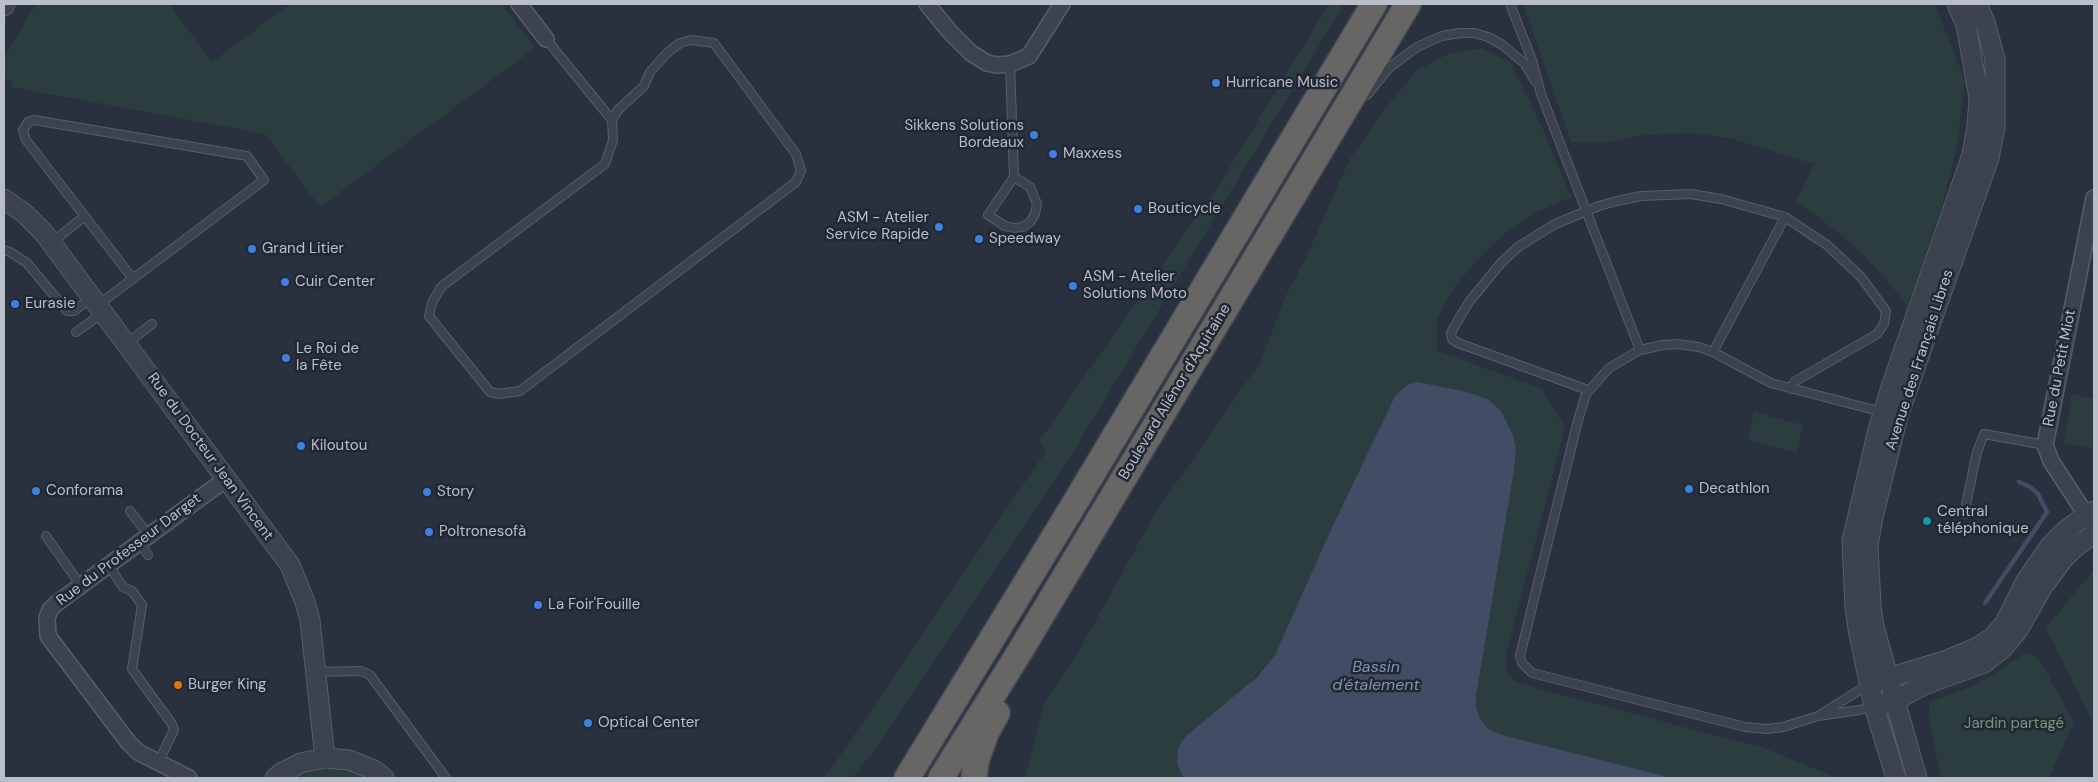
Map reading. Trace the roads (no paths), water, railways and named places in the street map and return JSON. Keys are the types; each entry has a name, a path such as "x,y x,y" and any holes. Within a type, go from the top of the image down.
{"highway":[{"name":"Boulevard Aliénor d'Aquitaine","path":"907,778 1374,4"},
{"name":"Boulevard Aliénor d'Aquitaine","path":"940,778 1020,653 1408,4"},
{"path":"974,778 976,761 986,732 1018,678 1020,653"}],"street":[{"path":"519,4 546,40"},
{"path":"927,4 950,32 971,53 987,63 1010,64 1029,56 1062,4"},
{"name":"Avenue des Français Libres","path":"1896,778 1869,684 1855,607 1852,542 1972,155 1977,126 1978,98 1966,25 1957,4"},
{"name":"Avenue des Français Libres","path":"1917,778 1874,627 1870,606 1868,546 1891,414 1989,158 1995,128 1995,59 1985,22 1977,4"},
{"name":"Rue du Petit Miot","path":"2092,517 2051,461 2045,445 2091,229 2094,198"},
{"name":"Rue du Docteur Jean Vincent","path":"4,199 24,213 52,242 290,565 310,620 324,758"},
{"name":"Rue du Professeur Darget","path":"189,778 158,764 138,752 128,742 48,636 47,618 50,610 109,566 145,545 226,479"},
{"path":"1869,684 1947,660 1976,648 1993,637 2005,623 2026,581 2050,546 2092,517"},
{"path":"1874,706 1894,701 1924,684 1984,663 2003,648 2018,630 2054,570 2078,546 2094,534"},
{"path":"275,778 301,763 324,758 349,760 374,770 384,778"}],"lane":[{"path":"1510,4 1532,60 1541,94 1640,350"},
{"path":"1363,100 1389,68 1417,47 1442,36 1460,33 1488,36 1514,52 1524,63 1541,94"},
{"path":"546,40 612,120 613,140 605,164 441,287 432,303 429,316 490,392 499,394 520,390 796,182 801,172 796,154 714,43 691,40 680,43 667,53 650,72 644,86 618,110 612,120"},
{"path":"1010,64 1014,177 988,215 1005,226 1012,228 1023,227 1030,222 1035,214 1037,204 1030,187 1014,177"},
{"path":"1308,170 1350,116"},
{"path":"76,332 98,305 133,279 264,180 247,156 34,120 28,122 24,126 24,137 133,279"},
{"path":"1588,390 1458,343 1452,339 1451,333 1469,302 1485,281 1518,247 1555,224 1586,211 1641,196 1692,194 1748,205 1784,217 1827,245 1861,277 1886,311 1884,324 1877,334 1794,382 1791,389"},
{"path":"52,242 86,216"},
{"path":"1713,352 1784,217"},
{"path":"4,250 28,264 67,311 98,305"},
{"path":"126,344 152,324"},
{"path":"1874,706 1818,716 1782,727 1767,729 1745,727 1532,673 1522,663 1520,656 1577,424 1588,390 1610,368 1640,350 1652,346 1691,345 1713,352 1771,382 1791,389 1891,414"},
{"path":"1964,514 1976,452 1984,434 2045,445"},
{"path":"130,511 145,545"},
{"path":"46,536 81,586"},
{"path":"109,566 123,587 132,591 142,605 132,669 172,724 174,730 158,764"},
{"path":"315,672 361,671 370,675 446,778"},
{"path":"1818,716 1869,684"}],"water":[{"name":"Bassin d'étalement","path":"1417,382 1467,392 1487,399 1501,411 1513,435 1516,450 1476,696 1476,707 1480,718 1487,728 1502,735 1672,778 1183,778 1177,763 1178,748 1185,737 1257,677 1275,655 1329,534 1395,396 1407,385"}],"waterway":[{"path":"1985,603 2047,512 2038,494 2030,487 2019,482"}],"place":[{"name":"Hurricane Music","path":"1216,83"},
{"name":"Sikkens Solutions Bordeaux","path":"1034,135"},
{"name":"Maxxess","path":"1053,154"},
{"name":"Bouticycle","path":"1138,209"},
{"name":"ASM - Atelier Service Rapide","path":"939,227"},
{"name":"Speedway","path":"979,239"},
{"name":"Grand Litier","path":"252,249"},
{"name":"Cuir Center","path":"285,282"},
{"name":"ASM - Atelier Solutions Moto","path":"1073,286"},
{"name":"Eurasie","path":"15,304"},
{"name":"Le Roi de la Fête","path":"286,358"},
{"name":"Kiloutou","path":"301,446"},
{"name":"Decathlon","path":"1689,489"},
{"name":"Conforama","path":"36,491"},
{"name":"Story","path":"427,492"},
{"name":"Central téléphonique","path":"1927,521"},
{"name":"Poltronesofà","path":"429,532"},
{"name":"La Foir'Fouille","path":"538,605"},
{"name":"Burger King","path":"178,685"},
{"name":"Optical Center","path":"588,723"}],"park label":[{"name":"Jardin partagé","path":"2014,724"}]}
